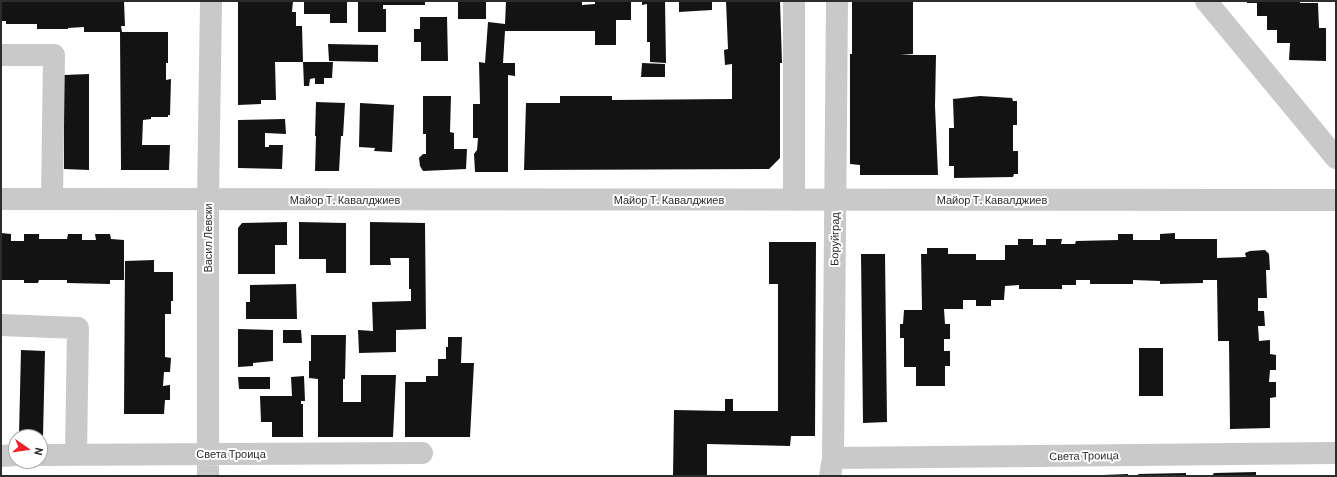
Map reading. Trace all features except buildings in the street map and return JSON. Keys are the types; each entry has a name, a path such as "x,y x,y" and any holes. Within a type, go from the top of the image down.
{"street":[{"name":"Васил Левски","path":"208,476 208,200 211,1"},
{"path":"794,1 794,200"},
{"name":"Боруйград","path":"831,467 836,200 837,1"},
{"path":"1206,1 1336,158"},
{"path":"1,55 54,55 52,199"},
{"name":"Майор Т. Кавалджиев","path":"1,199 1336,200"},
{"path":"1,326 78,328 76,455"},
{"name":"Света Троица","path":"48,455 422,453"},
{"name":"Света Троица","path":"831,467 1336,453"}]}
